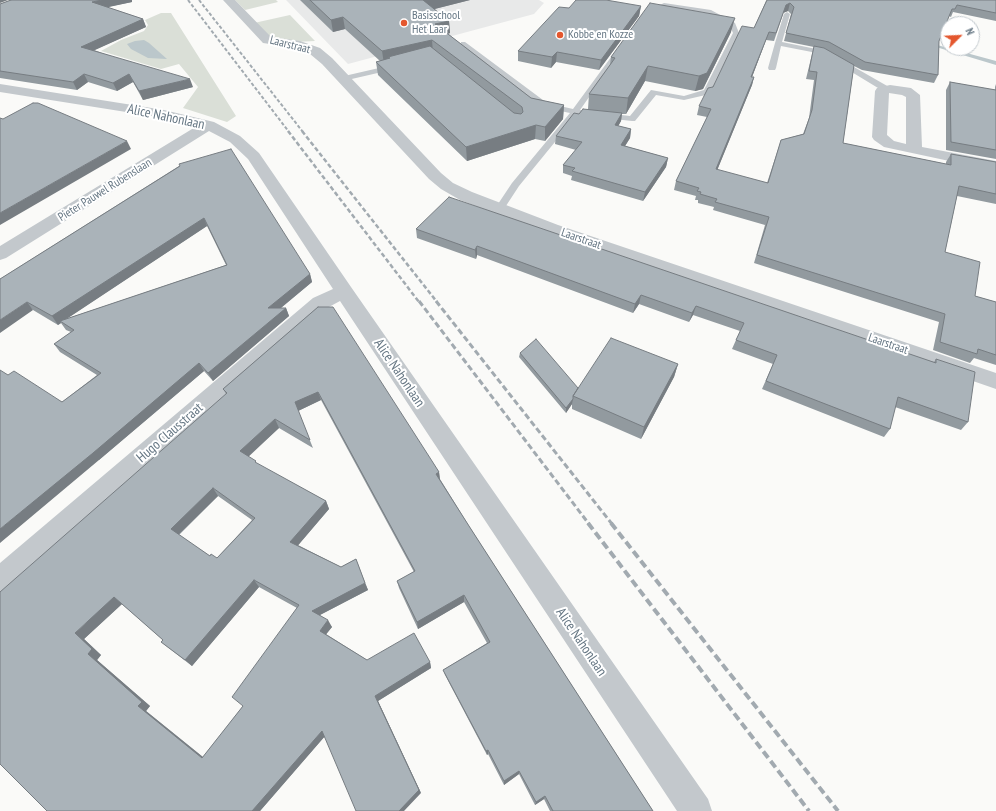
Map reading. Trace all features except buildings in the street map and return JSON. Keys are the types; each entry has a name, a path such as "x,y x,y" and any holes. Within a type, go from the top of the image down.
{"street":[{"name":"Laarstraat","path":"229,0 266,40 300,45 315,51 339,74 417,158 447,186 499,210 565,234 996,380"},
{"name":"Alice Nahonlaan","path":"0,88 164,114 209,125 235,139 254,156 344,292 696,811"},
{"path":"914,150 913,95 906,91 890,88 886,89 882,91 879,137 889,144 914,150 996,166"},
{"name":"Pieter Pauwel Rubenslaan","path":"0,254 209,125"},
{"name":"Hugo Clausstraat","path":"0,580 320,303 344,292"}],"lane":[{"path":"463,43 544,105 575,112 632,119 654,92 684,98 707,92 736,33 732,23 708,11 664,6 646,13 642,19"},
{"path":"772,68 787,14"},
{"path":"499,210 515,185 575,112 624,44"},
{"path":"778,44 824,52 886,89"},
{"path":"339,74 402,64"}],"shaded area":[{"path":"235,0 276,0 278,2 245,10"},
{"name":"Basisschool Het Laar","path":"286,0 539,0 544,3 534,14 348,64"},
{"path":"161,13 171,13 236,116 227,122 183,108 198,87 179,64 161,69 101,51 121,40 144,31 148,25 145,20"},
{"path":"290,15 315,41 295,42 267,37 254,23"},
{"path":"144,40 167,59 148,58 131,49 127,44"}],"waterway":[{"path":"928,43 996,63"}],"railway":[{"path":"188,0 289,132"},
{"path":"199,0 303,132"},
{"path":"288,131 419,302"},
{"path":"302,131 437,302"},
{"path":"419,301 589,524"},
{"path":"436,301 612,524"},
{"path":"588,523 809,811"},
{"path":"611,523 838,811"}],"place":[{"name":"Basisschool Het Laar","path":"404,23"},
{"name":"Kobbe en Kozze","path":"560,35"}]}
